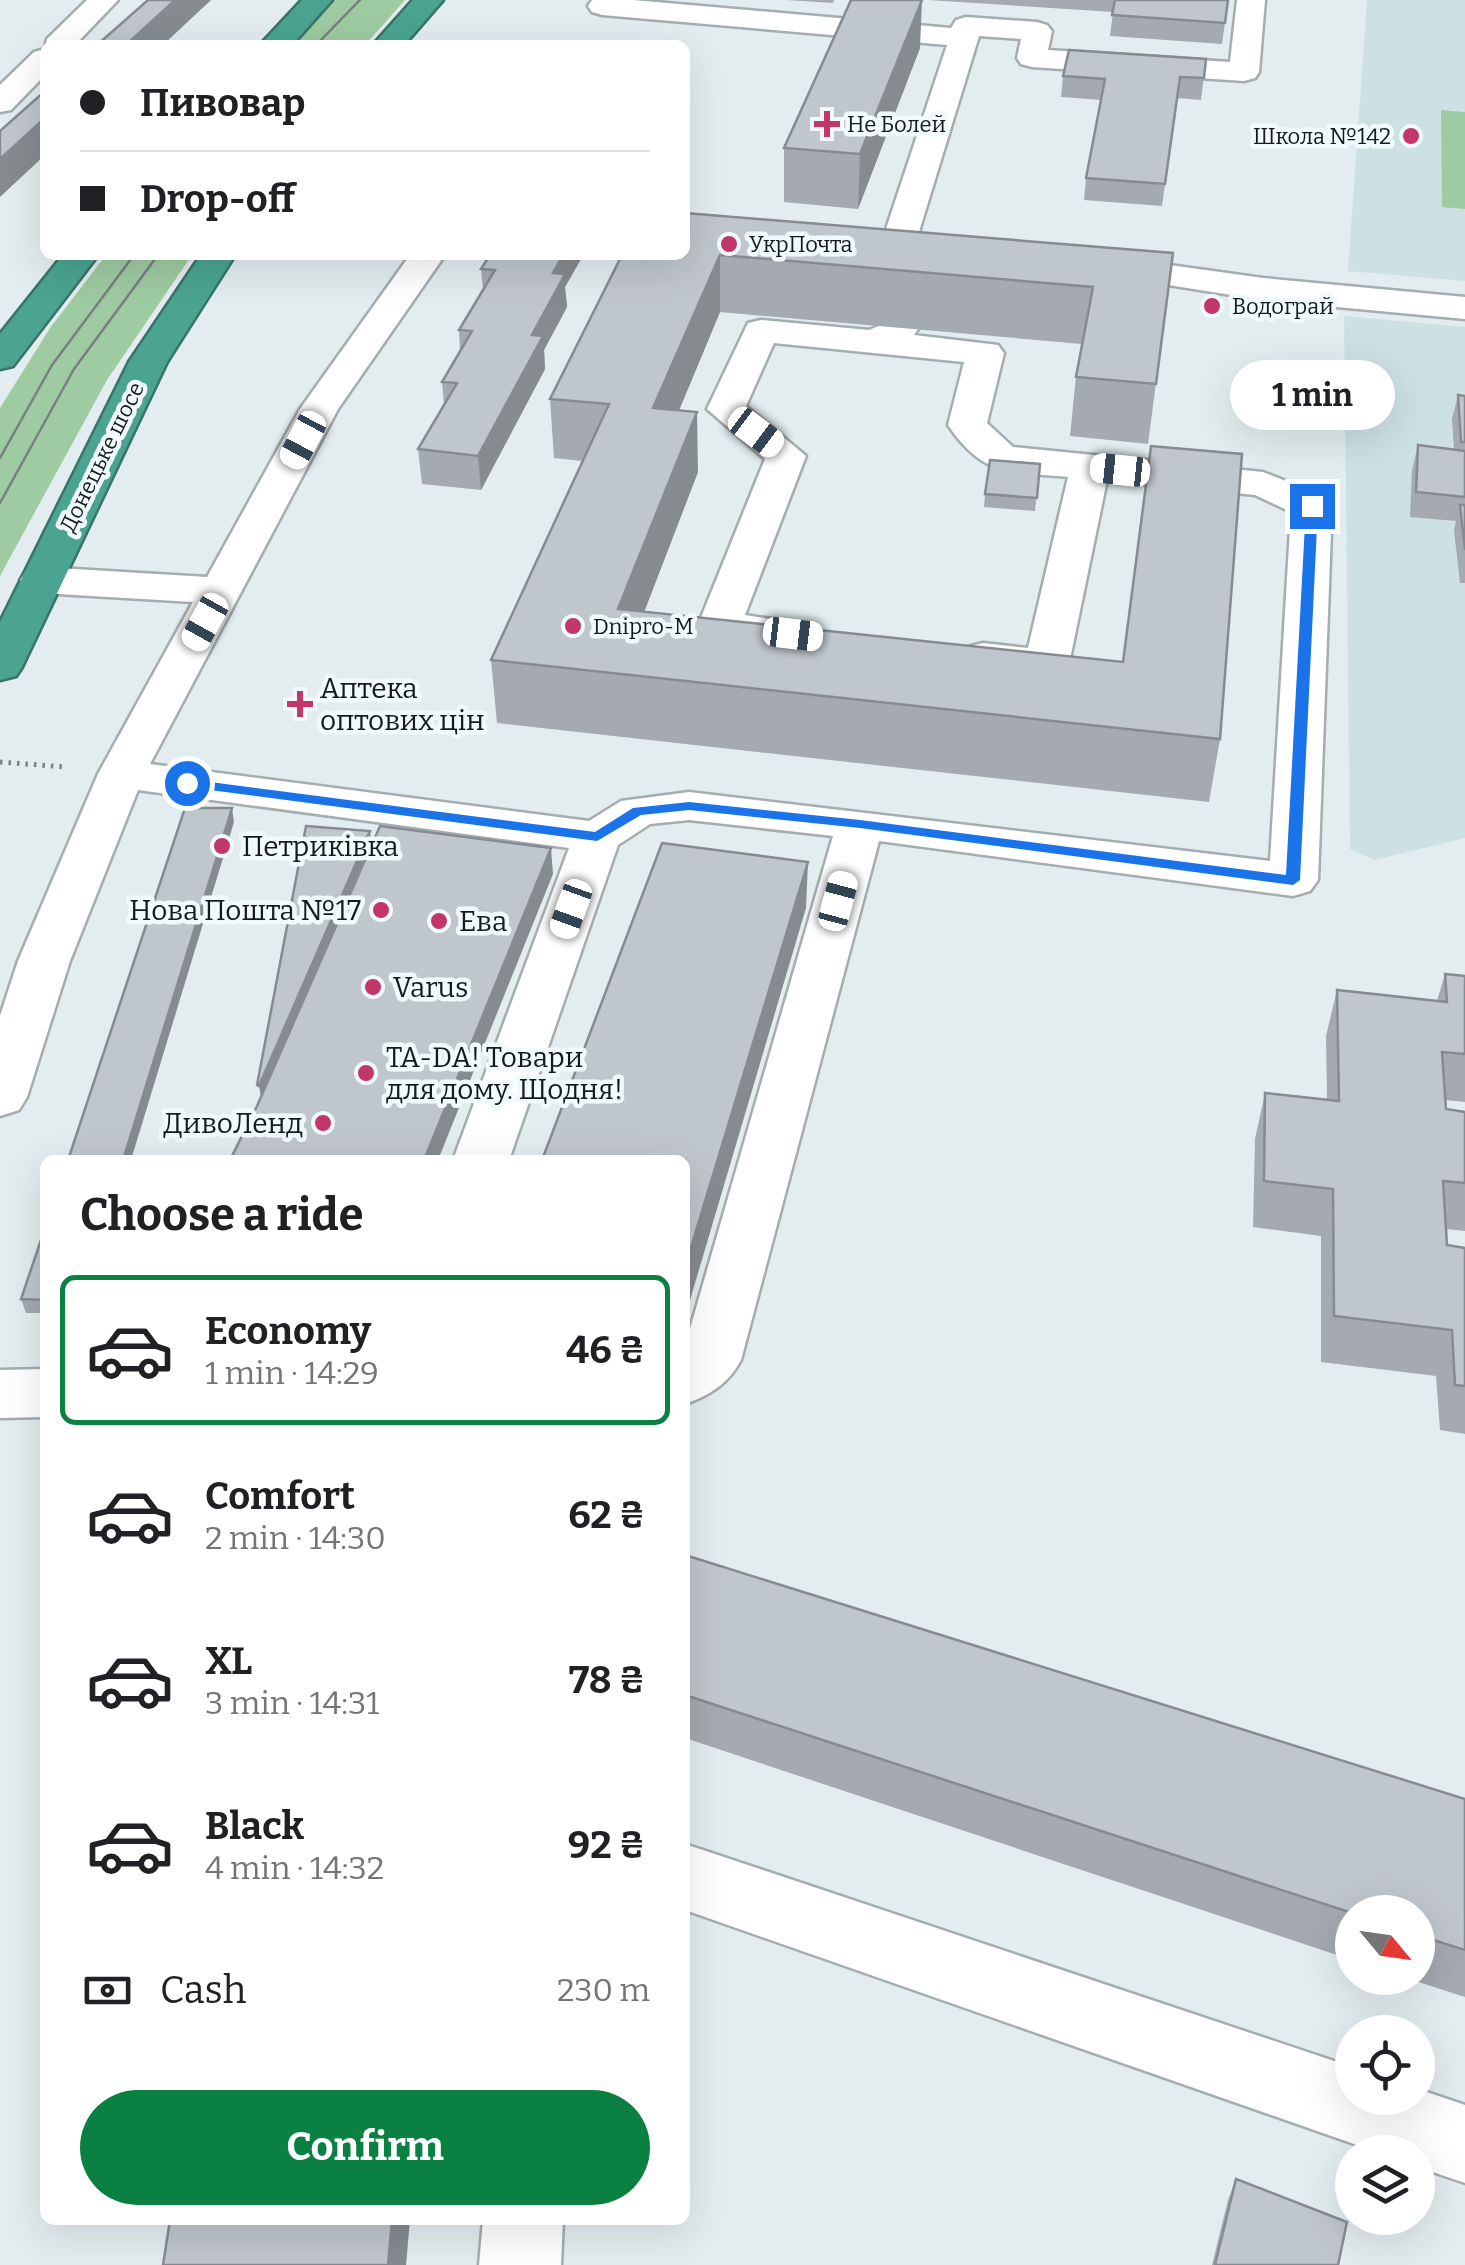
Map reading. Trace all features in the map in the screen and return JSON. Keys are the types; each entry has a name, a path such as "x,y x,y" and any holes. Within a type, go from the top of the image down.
{"highway":[{"path":"280,40 318,0"},
{"path":"393,40 429,0"},
{"path":"0,358 77,260"},
{"name":"Донецьке шосе","path":"0,667 148,362 215,260"}],"street":[{"path":"63,40 104,0"},
{"path":"862,232 911,249 966,26 1037,32 1032,58 1244,72 1251,0"},
{"path":"584,32 605,3 964,38"},
{"path":"0,103 40,63"},
{"path":"0,1097 44,962 121,774 319,410 424,260"},
{"path":"1074,262 1263,290 1465,308"},
{"path":"483,1155 597,837 638,811 689,806 860,824 1293,880 1312,506 1264,484 1002,458 968,425 985,353 888,335 760,331 726,409 786,456 720,625 836,639"},
{"path":"951,653 1048,664 1090,466"},
{"path":"40,580 222,592"},
{"path":"121,774 597,837"},
{"path":"690,1376 710,1360 860,824"},
{"path":"0,1394 40,1393"},
{"path":"690,1879 1465,2144"},
{"path":"520,2265 523,2225"}],"shaded area":[{"name":"Школа №142","path":"1367,0 1465,0 1465,281 1348,271"},
{"path":"1344,316 1465,327 1465,838 1374,860 1350,849"}],"green space":[{"path":"329,0 405,0 369,40 290,40"},
{"path":"1441,110 1465,112 1465,209 1442,207"},
{"path":"102,260 189,260 107,380 0,576 0,408 50,328"}],"building":[{"path":"148,0 175,0 131,40 103,40"},
{"path":"851,0 922,0 860,154 784,148"},
{"path":"1115,0 1228,0 1225,23 1112,15"},
{"path":"1069,50 1206,59 1204,78 1180,77 1165,184 1086,178 1105,79 1063,76"},
{"path":"40,95 40,123 0,159 0,131"},
{"path":"690,213 1173,253 1156,384 1076,377 1093,287 720,255 653,408 697,412 618,609 1123,662 1151,446 1242,454 1220,739 491,660 609,404 550,399 620,260 690,260"},
{"path":"487,260 560,260 553,273 565,274 532,335 543,336 478,456 418,449 457,383 442,382 472,331 459,330 495,270 481,269"},
{"path":"1458,395 1465,396 1465,442 1461,442"},
{"path":"1418,445 1465,451 1465,497 1416,492"},
{"path":"990,460 1040,464 1037,498 985,494"},
{"path":"1460,505 1465,505 1465,550"},
{"path":"185,808 232,808 125,1155 70,1155"},
{"path":"306,826 370,831 259,1086 257,1085"},
{"path":"380,826 551,848 426,1155 232,1155"},
{"path":"662,843 808,862 690,1251 690,1155 544,1155"},
{"path":"1445,974 1465,976 1465,1054 1442,1052 1446,1109 1465,1112 1465,1183 1443,1181 1447,1245 1465,1248 1465,1386 1455,1385 1452,1330 1334,1316 1333,1189 1264,1181 1265,1093 1339,1101 1337,990 1447,1002"},
{"path":"40,1243 40,1300 21,1299"},
{"path":"690,1557 1465,1799 1465,1950 1435,1940 1435,1895 1335,1895 1335,1907 690,1697"},
{"path":"1236,2179 1335,2217 1335,2235 1344,2235 1338,2265 1215,2265"},
{"path":"169,2225 392,2225 388,2265 163,2265"}],"tram line":[{"path":"321,40 360,0"},
{"path":"0,458 52,365 130,260"},
{"path":"0,503 74,369 154,260"}],"place":[{"name":"Не Болей","path":"827,124"},
{"name":"Школа №142","path":"1411,136"},
{"name":"УкрПочта","path":"729,244"},
{"name":"Водограй","path":"1212,306"},
{"name":"Dnipro-M","path":"573,626"},
{"name":"Аптека оптових цін","path":"300,704"},
{"name":"Петриківка","path":"222,846"},
{"name":"Нова Пошта №17","path":"381,910"},
{"name":"Ева","path":"439,921"},
{"name":"Varus","path":"373,987"},
{"name":"TA-DA! Товари для дому. Щодня!","path":"366,1073"},
{"name":"ДивоЛенд","path":"323,1123"}],"route":[{"path":"187,783 597,837 638,811 689,806 1293,880 1312,506"}]}
